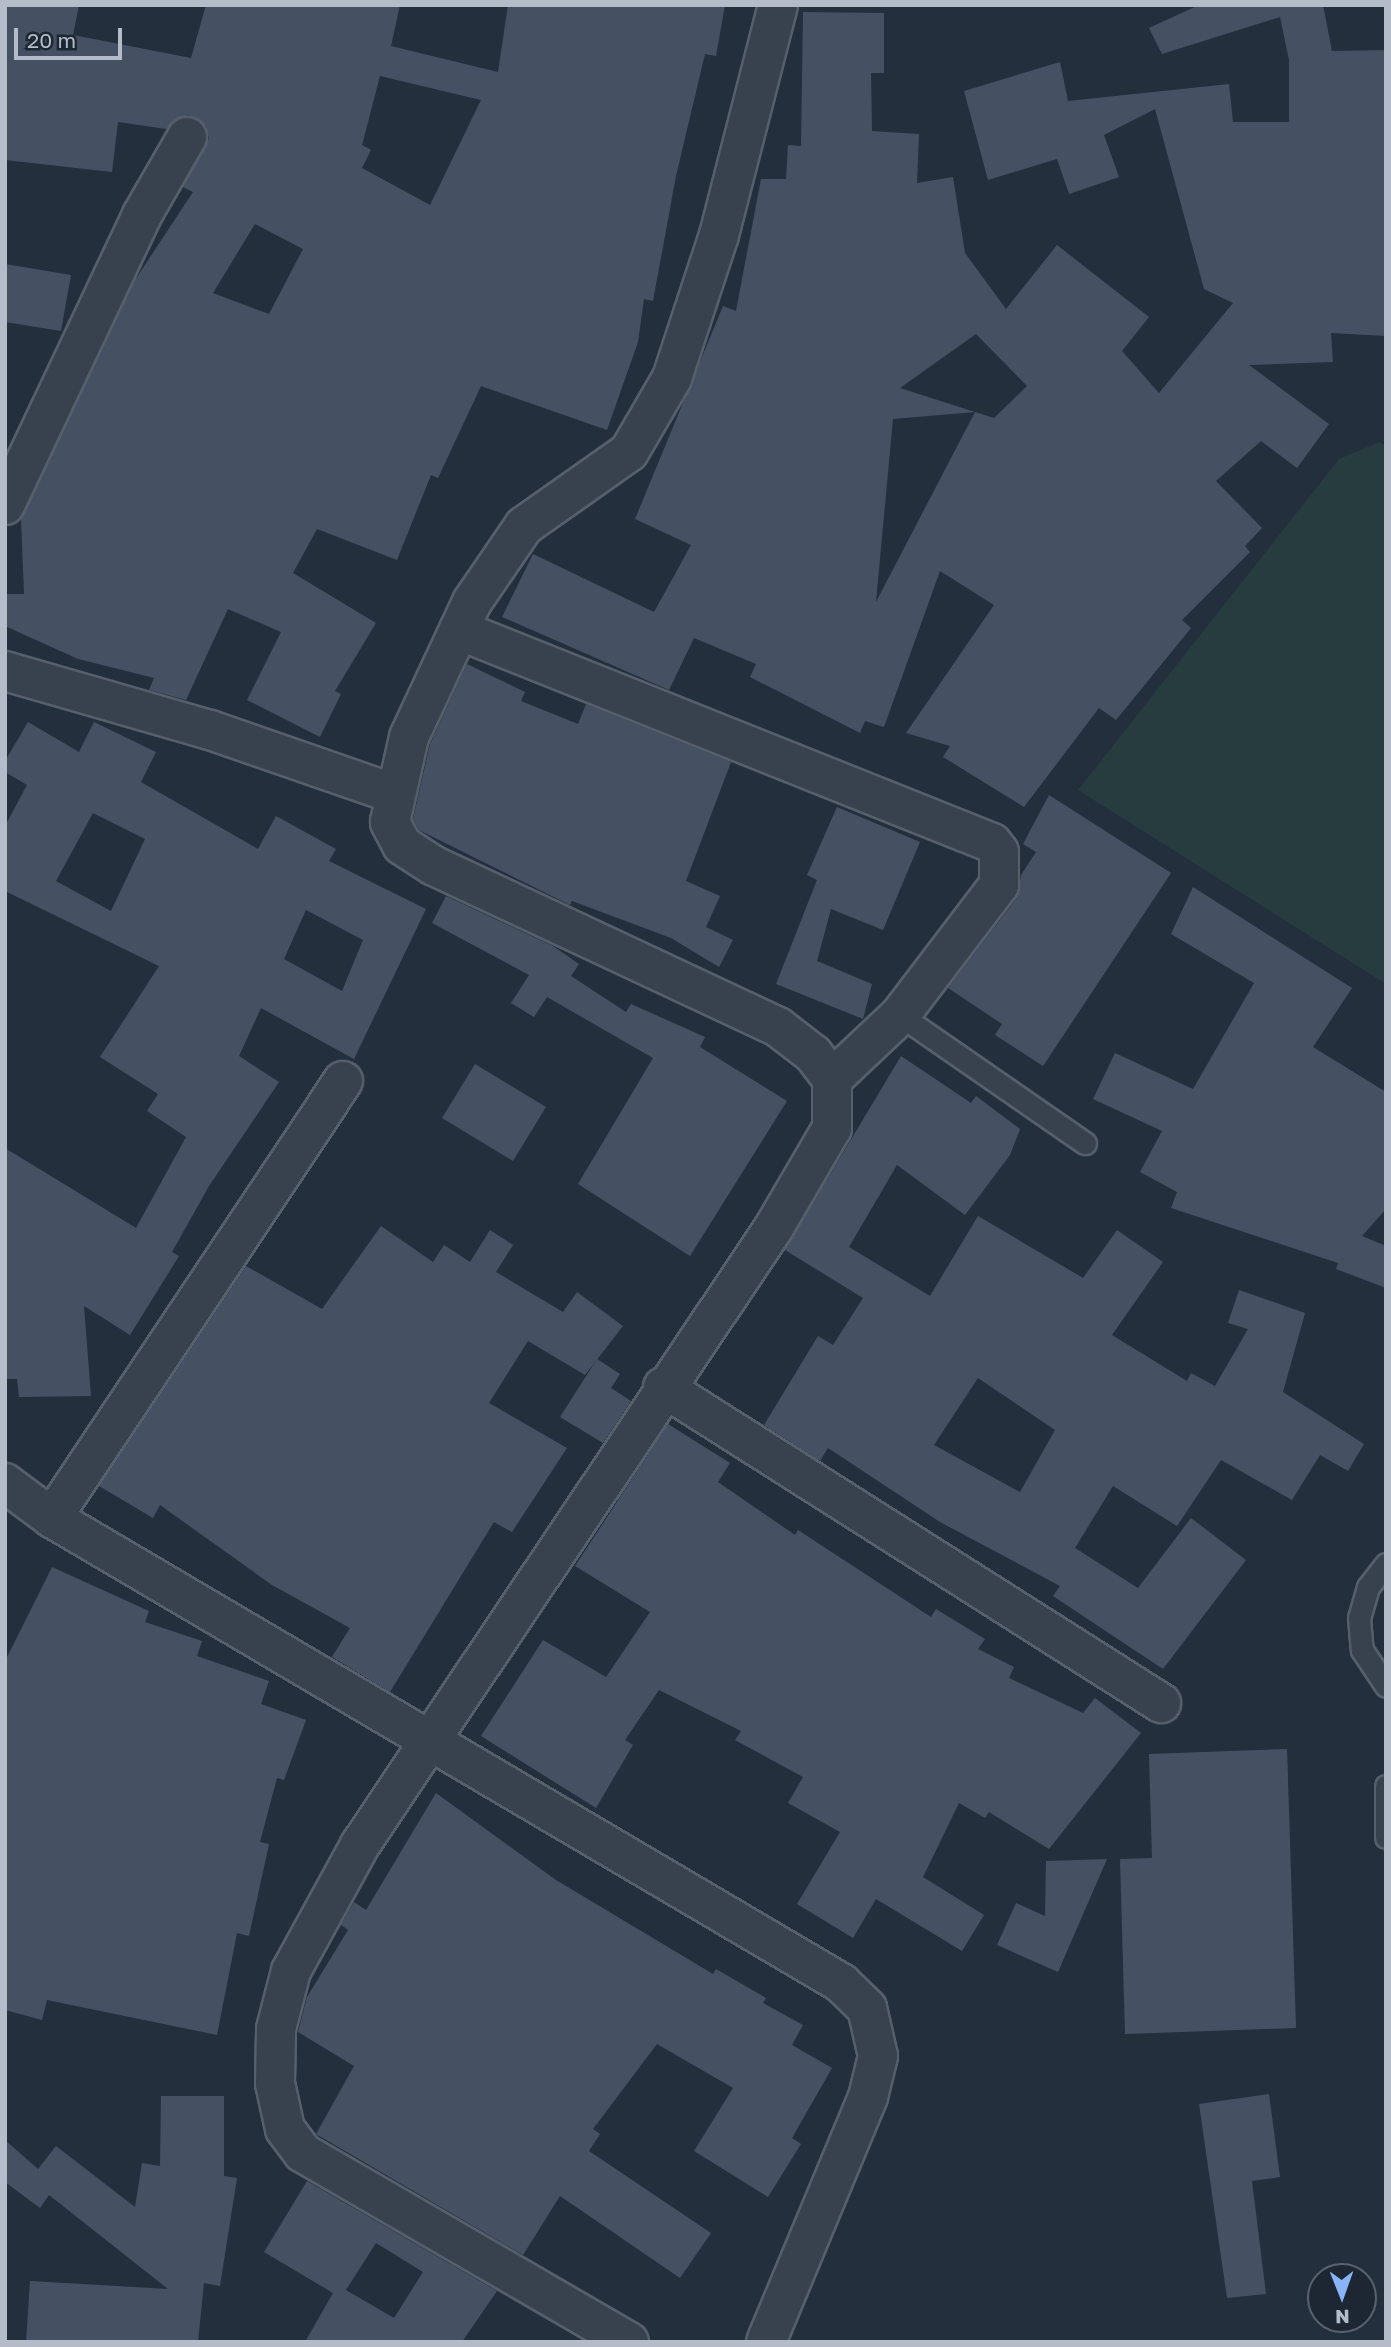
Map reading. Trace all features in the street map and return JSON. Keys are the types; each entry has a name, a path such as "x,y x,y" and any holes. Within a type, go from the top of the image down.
{"street":[{"path":"629,2342 303,2153 285,2129 275,2083 276,2029 291,1971 360,1845 820,1155 832,1128 832,1079 813,1054 778,1027 414,855 395,835 392,793 409,737 459,631 524,526 629,452 672,378 719,235 778,5"},
{"path":"5,505 142,215 187,137"},
{"path":"459,631 992,843 999,852 999,885 900,1015 832,1079"},
{"path":"5,671 210,730 392,793"},
{"path":"52,1518 343,1081"},
{"path":"663,1387 1161,1703"},
{"path":"5,1483 52,1518 841,1983 867,2008 878,2056 868,2096 766,2342"}],"lane":[{"path":"900,1015 1085,1143"},
{"path":"1386,1564 1368,1587 1359,1618 1362,1650 1386,1686"},
{"path":"1386,1786 1386,1837"}],"green space":[{"path":"1379,442 1386,445 1386,984 1078,790 1339,459"}],"building":[{"path":"5,5 79,5 73,35 191,58 206,5 400,5 391,46 498,72 508,5 725,5 716,56 705,54 676,176 653,301 644,299 638,342 607,430 481,386 438,478 431,475 397,560 317,529 293,573 376,623 335,691 341,694 320,737 247,700 281,632 228,609 186,700 149,690 154,678 78,659 5,626 5,594 24,594 21,518 135,280 193,192 183,187 209,138 206,126 188,115 166,129 118,122 112,172 5,160","holes":["380,76 481,100 430,205 362,168 371,150 362,145","255,224 303,249 269,314 213,293"]},
{"path":"1199,5 1323,5 1332,51 1386,50 1386,336 1331,333 1333,362 1249,365 1329,424 1297,468 1261,441 1216,481 1262,528 1245,546 1250,552 1182,620 1191,628 1116,720 1099,708 1024,807 943,757 950,746 906,733 994,605 940,571 884,727 865,721 860,733 750,677 756,664 694,638 669,690 502,617 533,554 654,612 691,545 635,519 723,306 736,311 761,179 786,179 788,145 801,146 803,12 884,13 884,73 871,73 872,131 919,134 917,183 953,177 965,253 1006,309 1057,245 1149,317 1122,351 1159,393 1233,303 1204,289 1155,109 1104,135 1119,177 1069,194 1057,159 988,180 964,91 1060,62 1068,101 1229,84 1233,122 1289,122 1289,60 1280,17 1162,54 1149,28","holes":["976,334 1027,386 994,418 900,388","975,412 876,602 893,419"]},
{"path":"5,264 71,275 61,331 5,322"},
{"path":"467,664 525,692 521,701 578,724 586,704 731,762 686,881 720,896 706,927 733,940 719,967 671,938 572,901 570,905 419,830 413,819 430,744"},
{"path":"28,722 79,752 94,722 156,752 141,782 258,849 276,816 336,849 329,861 426,909 354,1059 261,1008 239,1056 279,1082 209,1186 172,1252 179,1256 130,1335 84,1306 91,1396 19,1397 17,1379 5,1379 5,1148 136,1228 186,1137 147,1111 158,1094 100,1057 159,966 5,891 5,826 27,785 5,772 5,761","holes":["93,813 145,839 111,911 56,881","306,910 363,940 342,991 284,959"]},
{"path":"1049,795 1171,873 1043,1066 995,1035 1002,1024 948,988 1017,898 1021,875 1036,852 1023,844"},
{"path":"837,807 920,842 883,930 831,909 817,961 872,984 863,1019 776,984 817,880 807,875"},
{"path":"1193,887 1352,988 1313,1047 1386,1092 1386,1209 1362,1236 1386,1246 1386,1288 1336,1269 1338,1263 1171,1208 1177,1192 1140,1172 1162,1131 1093,1099 1115,1053 1193,1089 1254,983 1171,934"},
{"path":"446,896 553,946 579,964 571,976 626,1012 631,1004 705,1037 700,1047 787,1101 690,1256 578,1184 653,1058 547,997 534,1017 511,1003 529,975 432,923"},
{"path":"901,1056 971,1103 976,1096 1020,1129 1010,1155 965,1215 897,1165 849,1247 930,1296 978,1216 1083,1278 1117,1230 1163,1262 1112,1335 1187,1381 1191,1373 1215,1386 1248,1329 1228,1323 1239,1290 1305,1313 1283,1392 1364,1444 1348,1471 1320,1455 1292,1500 1221,1460 1177,1526 1113,1486 1075,1548 1138,1588 1191,1518 1246,1560 1163,1669 1053,1596 1060,1586 940,1522 828,1448 820,1461 764,1425 818,1336 833,1345 863,1298 785,1250","holes":["978,1378 1055,1430 1020,1492 934,1445"]},
{"path":"475,1064 546,1107 513,1161 442,1118"},
{"path":"381,1226 433,1262 444,1245 470,1262 490,1230 513,1245 496,1272 563,1312 577,1292 623,1326 585,1375 528,1341 489,1403 567,1448 512,1532 494,1522 390,1692 332,1657 350,1628 272,1585 160,1505 153,1518 99,1486 246,1266 322,1309"},
{"path":"597,1359 620,1374 611,1388 631,1401 603,1443 560,1417"},
{"path":"668,1424 730,1463 718,1482 795,1535 798,1530 931,1617 936,1609 985,1639 978,1649 1014,1667 1009,1678 1083,1713 1095,1698 1141,1733 1049,1849 989,1812 985,1818 959,1803 923,1877 984,1915 962,1951 876,1899 853,1938 797,1904 840,1832 788,1803 803,1777 735,1740 741,1731 659,1690 625,1740 633,1745 596,1808 481,1736 543,1640 606,1677 650,1612 575,1566"},
{"path":"52,1567 149,1611 145,1622 202,1641 197,1656 269,1681 261,1704 306,1720 284,1780 277,1778 260,1842 269,1844 249,1936 237,1933 217,2035 47,2000 42,2020 5,2010 5,1661"},
{"path":"1287,1749 1296,2028 1125,2034 1120,1859 1152,1858 1149,1754"},
{"path":"436,1793 556,1880 713,1974 716,1969 766,1998 763,2003 803,2025 792,2045 832,2068 792,2138 801,2144 768,2197 694,2151 733,2088 657,2044 593,2129 600,2134 589,2151 711,2233 680,2278 560,2196 523,2255 316,2134 354,2066 298,2032 307,1997 348,1930 341,1925 354,1902 366,1910"},
{"path":"1107,1859 1058,1972 997,1945 1016,1903 1045,1916 1046,1861"},
{"path":"1269,2094 1280,2177 1252,2181 1266,2294 1227,2298 1199,2104"},
{"path":"161,2096 224,2096 224,2176 237,2178 220,2286 204,2283 198,2342 26,2342 30,2281 168,2289 49,2195 40,2208 5,2182 5,2140 38,2169 56,2146 135,2207 142,2163 160,2166"},
{"path":"307,2181 497,2291 462,2342 305,2342 333,2293 264,2252","holes":["376,2243 423,2272 394,2318 346,2290"]}]}
